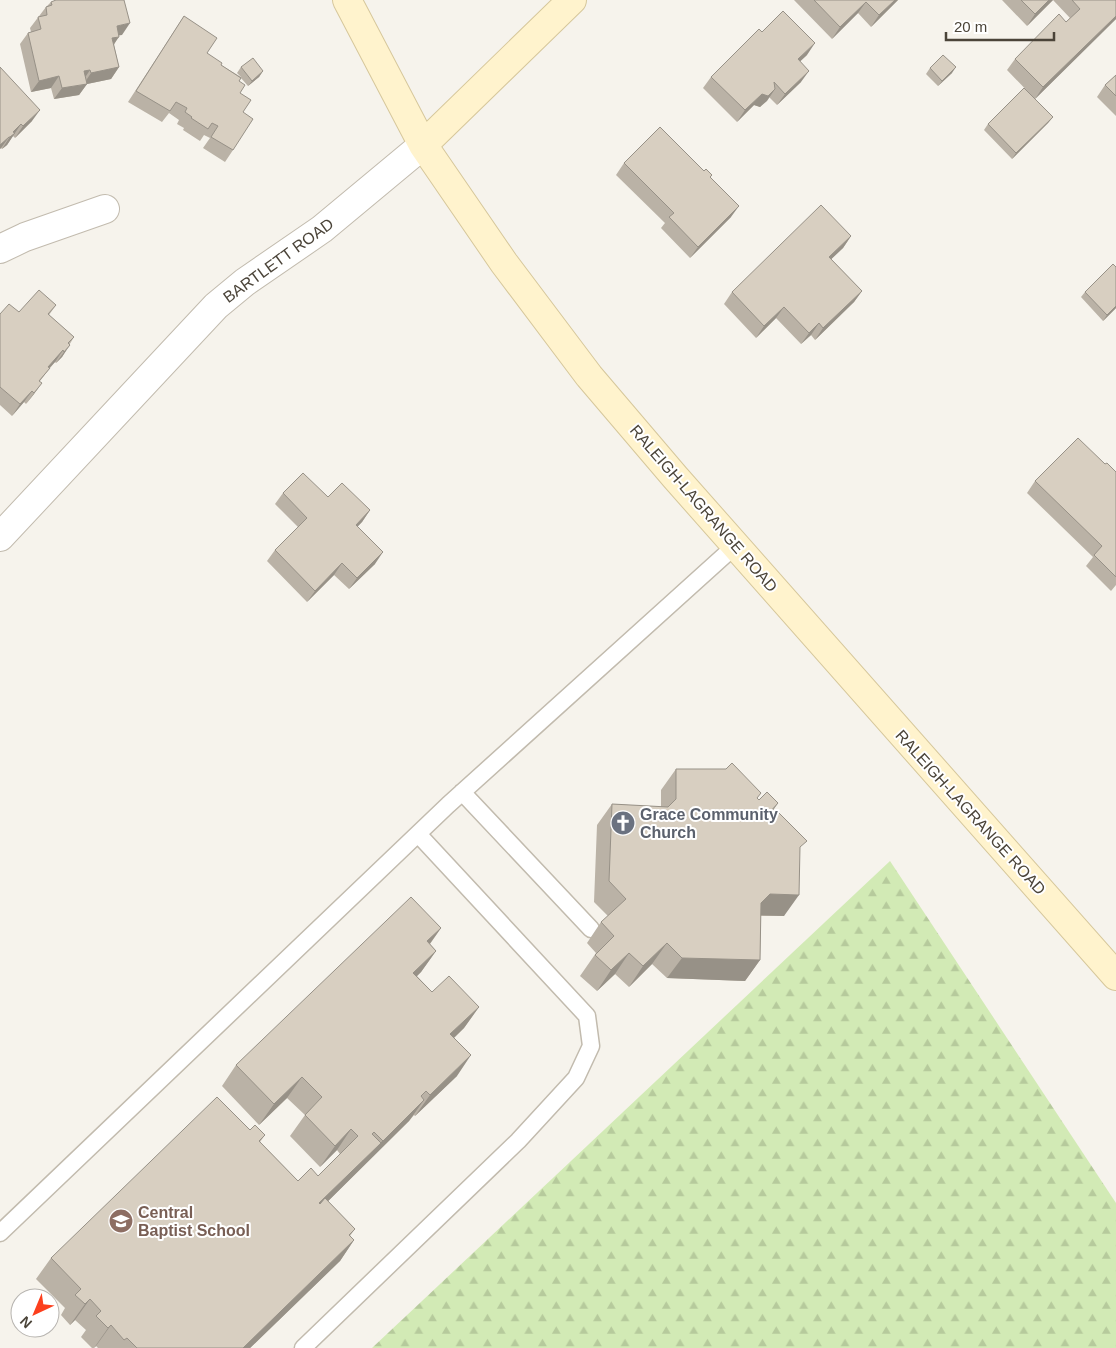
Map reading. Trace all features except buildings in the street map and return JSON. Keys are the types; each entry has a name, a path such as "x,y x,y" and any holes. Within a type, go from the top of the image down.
{"main road":[{"name":"RALEIGH-LAGRANGE ROAD","path":"347,0 423,145 504,263 589,376 675,477 1116,976"},
{"name":"BARTLETT ROAD","path":"423,145 572,0"}],"street":[{"name":"BARTLETT ROAD","path":"0,537 216,306 245,282 322,230 423,145"},
{"path":"0,249 25,237 105,209"}],"lane":[{"path":"0,1233 462,792 736,545"},
{"path":"462,792 591,929"},
{"path":"303,1348 518,1141 576,1078 591,1046 588,1016 418,834"}],"green space":[{"path":"890,861 1116,1203 1116,1348 372,1348"}],"place":[{"name":"Grace Community Church","path":"623,823"},
{"name":"Central Baptist School","path":"121,1221"}]}
